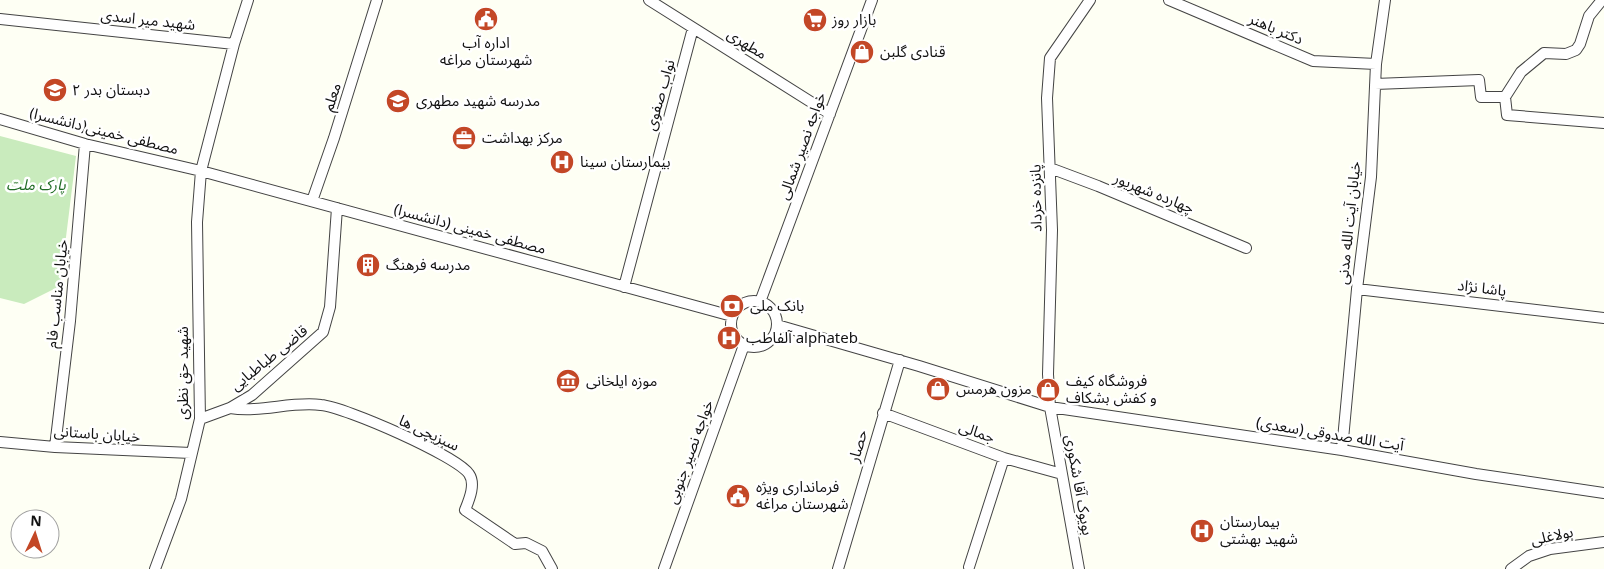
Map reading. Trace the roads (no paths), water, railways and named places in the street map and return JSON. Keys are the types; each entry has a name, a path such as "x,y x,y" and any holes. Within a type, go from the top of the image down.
{"street":[{"name":"شهید حق نظری","path":"155,569 181,499 200,419 197,232 201,171 234,44 248,0"},
{"name":"معلم","path":"312,201 334,138 377,0"},
{"name":"مطهری","path":"649,0 830,114"},
{"name":"خواجه نصیر شمالی","path":"760,302 872,0"},
{"name":"پانزده خرداد","path":"1050,407 1048,374 1052,230 1047,98 1050,58 1090,0"},
{"name":"دکتر باهنر","path":"1169,0 1313,61 1376,64"},
{"name":"خیابان آیت الله مدنی","path":"1342,450 1357,289 1371,177 1376,64 1385,0"},
{"path":"1602,0 1589,16 1580,44 1576,50 1566,54 1544,54 1521,72 1505,97 1507,115 1604,124"},
{"name":"شهید میر اسدی","path":"0,19 234,44"},
{"name":"نواب صفوی","path":"624,287 681,79 693,28"},
{"path":"1375,84 1479,80 1481,96 1505,97"},
{"name":"(دانشسرا)مصطفی خمینی","path":"0,119 85,144 201,171"},
{"name":"خیابان مناسب فام","path":"55,447 71,312 85,144"},
{"name":"چهارده شهریور","path":"1050,168 1246,248"},
{"name":"مصطفی خمینی (دانشسرا)","path":"201,171 732,316"},
{"name":"قاضی طباطبایی","path":"200,419 230,408 252,395 324,332 330,307 337,208"},
{"name":"پاشا نژاد","path":"1357,289 1604,318"},
{"path":"753,301 760,302 766,304 775,313 777,326 775,333 764,345 751,347 738,341 731,330 732,316 740,305 753,301"},
{"name":"آیت الله صدوقی (سعدی)","path":"777,326 900,360 1050,407 1342,450 1476,474 1604,493"},
{"name":"خواجه نصیر جنوبی","path":"664,569 744,345"},
{"name":"حصار","path":"838,569 900,360"},
{"name":"سبزیچی ها","path":"230,408 249,410 302,404 337,407 370,420 461,464 470,475 472,485 465,510 515,544 526,543 542,551 552,569"},
{"name":"بویوک آقا شکوری","path":"1050,407 1079,569"},
{"name":"جمالی","path":"883,413 1004,458 1062,474"},
{"name":"خیابان باستانی","path":"0,442 55,447 191,453"},
{"path":"969,567 1004,458"},
{"name":"بولاغلی","path":"1511,569 1529,556 1550,549 1604,542"}],"place":[{"name":"اداره آب شهرستان مراغه","path":"486,19"},
{"name":"بازار روز","path":"815,20"},
{"name":"قنادی گلبن","path":"862,52"},
{"name":"دبستان بدر ۲","path":"55,90"},
{"name":"مدرسه شهید مطهری","path":"398,101"},
{"name":"مرکز بهداشت","path":"464,138"},
{"name":"بیمارستان سینا","path":"562,162"},
{"name":"مدرسه فرهنگ","path":"368,265"},
{"name":"بانک ملی","path":"732,306"},
{"name":"آلفاطب alphateb","path":"729,338"},
{"name":"موزه ایلخانی","path":"568,381"},
{"name":"مزون هرمس","path":"938,389"},
{"name":"فروشگاه کیف و کفش بشکاف","path":"1048,390"},
{"name":"فرمانداری ویژه شهرستان مراغه","path":"738,496"},
{"name":"بیمارستان شهید بهشتی","path":"1202,531"}],"park label":[{"name":"پارک ملت","path":"36,185"}]}
